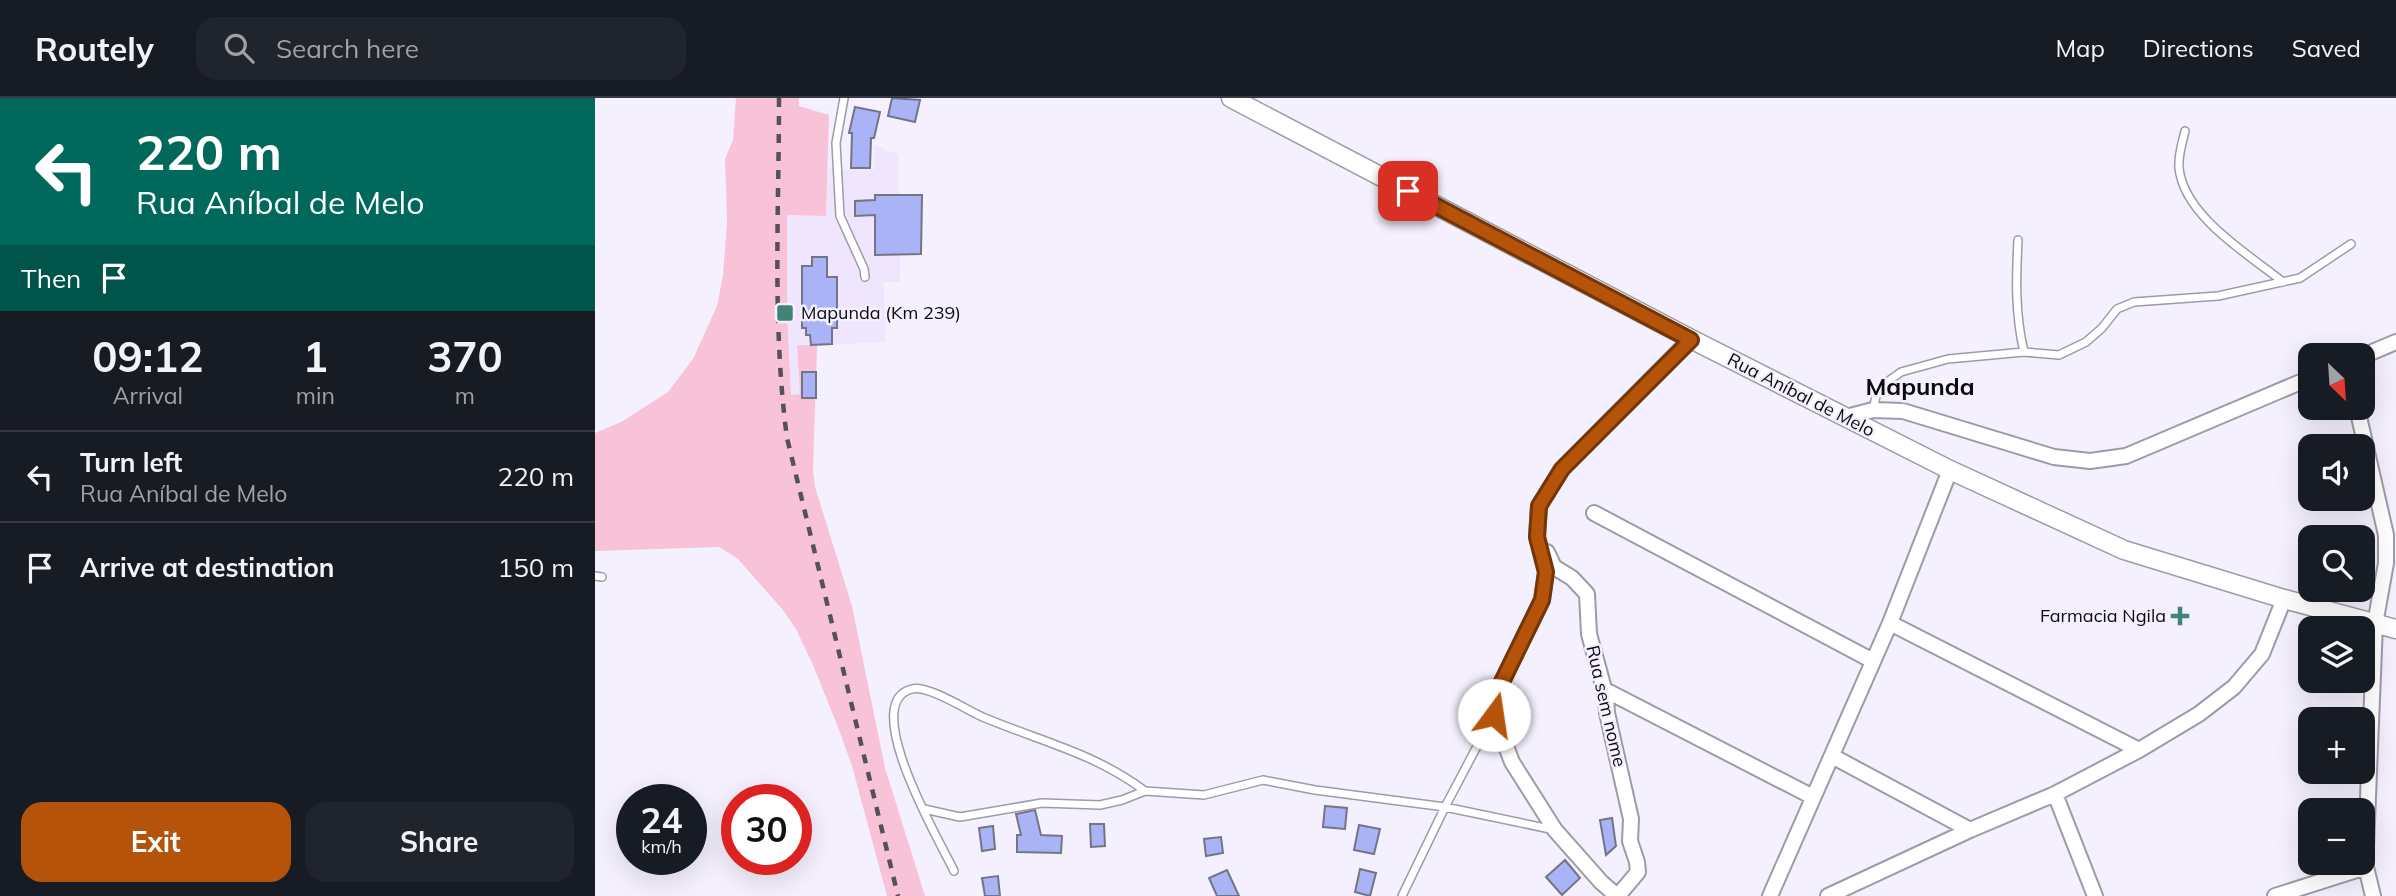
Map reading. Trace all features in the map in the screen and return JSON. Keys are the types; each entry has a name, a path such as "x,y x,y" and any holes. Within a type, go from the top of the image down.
{"street":[{"name":"Rua Aníbal de Melo","path":"1231,98 1691,340 1950,470 2124,550 2346,616"},
{"path":"1620,894 1601,882 1555,830 1511,762 1494,715 1497,692 1542,600 1546,572 1538,532 1539,506 1562,469 1691,340"},
{"path":"2375,351 2396,342"},
{"path":"1846,417 1873,410 1903,411 2054,457 2090,461 2126,456 2298,383"},
{"path":"2360,420 2391,534 2375,624"},
{"path":"1770,896 1890,623 1950,470"},
{"path":"1594,513 1873,661"},
{"name":"Rua sem nome","path":"1538,532 1555,567 1572,578 1587,594 1589,634 1606,696 1607,713 1630,819 1630,841 1637,862 1638,872 1620,894"},
{"path":"1828,896 2055,794 2139,750 2199,714 2234,687 2262,653 2284,599"},
{"path":"1890,623 2139,750"},
{"name":"Rua Aníbal de Melo","path":"2375,624 2396,629"},
{"path":"1609,691 1813,797"},
{"path":"2369,798 2372,693"},
{"path":"1832,756 1970,830"},
{"path":"2055,794 2095,896"},
{"path":"2275,896 2341,875"},
{"path":"2368,875 2373,896"}],"lane":[{"path":"844,98 836,143 840,216 864,269 865,277"},
{"path":"2185,131 2179,151 2179,169 2183,187 2191,201 2207,220 2283,282"},
{"path":"2018,240 2015,289 2018,327 2024,352"},
{"path":"1873,410 1876,396 1887,382 1901,372 1948,359 2024,352 2059,355 2086,342 2117,309 2134,302 2218,296 2300,278 2351,244"},
{"path":"954,871 910,785 899,755 893,726 895,709 901,695 911,689 925,690 986,718 1101,762 1145,791"},
{"path":"1402,896 1494,715"},
{"path":"924,809 960,817 1042,803 1100,805 1145,791 1204,795 1263,780 1315,790 1445,807 1555,830"}],"shaded area":[{"path":"736,98 799,98 799,106 829,115 826,216 787,215 787,313 791,395 800,394 797,345 817,345 813,471 815,487 852,606 885,768 925,896 887,896 852,766 813,665 796,629 783,610 737,558 719,547 595,551 595,433 621,422 668,392 693,359 717,306 723,275 727,222 725,159 733,140"},
{"path":"874,146 898,154 899,195 922,195 921,254 900,254 900,282 884,282 885,342 797,346 800,394 791,395 787,313 787,215 826,216 828,169 874,170"}],"building":[{"path":"892,98 920,100 915,122 888,116"},
{"path":"855,107 880,112 874,138 871,138 870,168 851,168 852,133 849,133"},
{"path":"875,195 922,195 921,254 875,255 875,215 855,216 855,201 875,200"},
{"path":"812,257 827,257 827,277 837,277 837,328 832,328 832,344 811,345 810,335 806,335 806,328 802,328 802,266 812,266"},
{"path":"802,372 816,372 816,398 802,398"},
{"path":"1325,806 1347,808 1345,829 1323,827"},
{"path":"1035,810 1041,835 1062,836 1061,853 1017,852 1017,835 1021,835 1016,814"},
{"path":"1612,818 1616,846 1606,855 1600,820"},
{"path":"1090,824 1104,824 1105,846 1091,847"},
{"path":"1359,825 1380,829 1374,854 1354,850"},
{"path":"993,826 995,849 982,851 979,828"},
{"path":"1221,837 1223,853 1206,856 1204,839"},
{"path":"1565,860 1580,878 1562,895 1546,877"},
{"path":"1360,869 1376,873 1370,896 1355,892"},
{"path":"1227,870 1239,896 1217,896 1209,878"},
{"path":"998,876 1000,896 985,896 982,878"}],"railway":[{"path":"779,98 778,311 787,438 898,896"}],"place":[{"name":"Mapunda (Km 239)","path":"785,313"},
{"name":"Farmacia Ngila","path":"2180,616"}],"district":[{"name":"Mapunda","path":"1920,387"}],"route":[{"path":"1408,191 1691,340 1562,469 1539,506 1537,537 1546,572 1542,600 1497,692 1494,715"}]}
